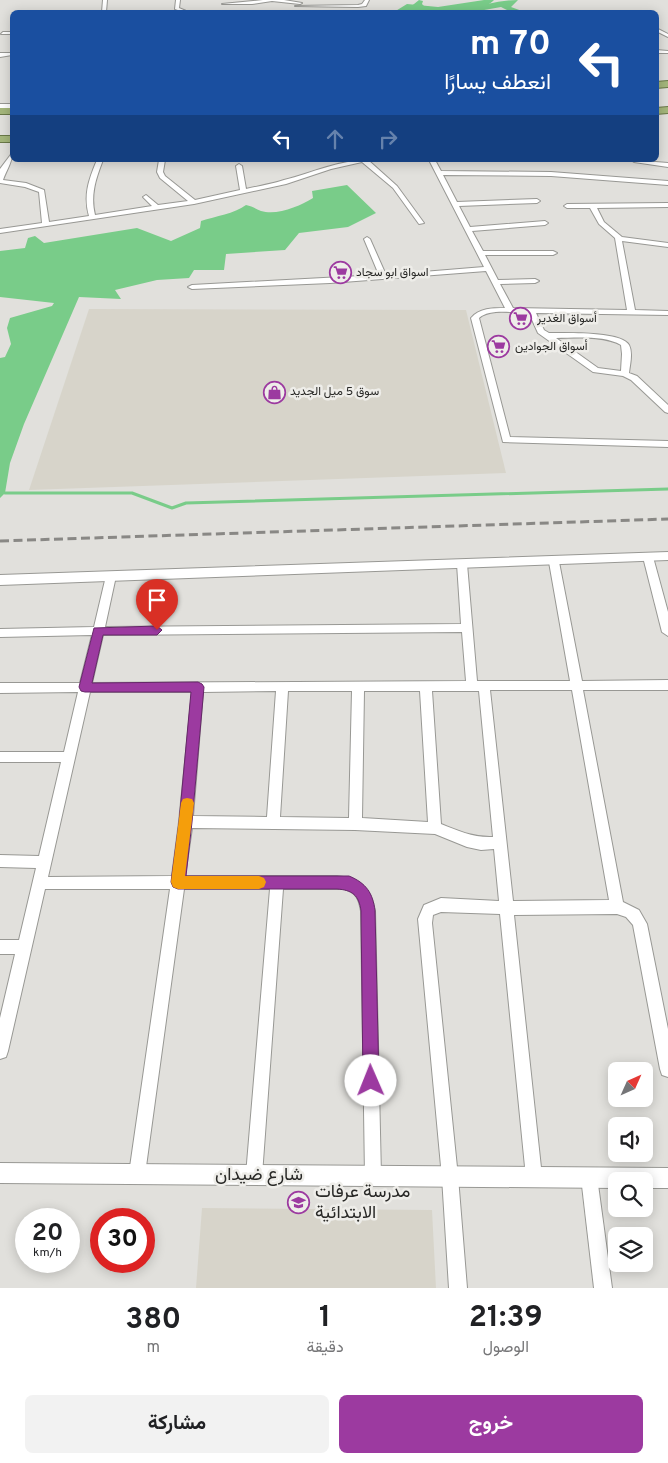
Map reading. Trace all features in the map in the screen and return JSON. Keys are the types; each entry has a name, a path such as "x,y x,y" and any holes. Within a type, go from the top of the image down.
{"street":[{"path":"224,4 257,3 272,0 358,6 364,4 367,0"},
{"path":"3,33 10,33"},
{"path":"10,158 0,180 42,191 46,225"},
{"path":"93,218 88,200 91,182 99,162"},
{"path":"162,162 160,172 162,177 194,202"},
{"path":"0,231 194,202 286,182 329,168 355,162"},
{"path":"366,162 395,187 421,223"},
{"path":"433,162 510,310"},
{"path":"651,162 668,164"},
{"path":"239,166 243,190"},
{"path":"439,173 577,176 668,183"},
{"path":"146,197 156,208"},
{"path":"455,204 537,201"},
{"path":"592,205 601,223 619,239 668,245"},
{"path":"567,206 668,205"},
{"path":"468,229 545,223"},
{"path":"619,239 631,311"},
{"path":"367,240 383,277"},
{"path":"480,253 553,253"},
{"path":"192,287 383,277 489,269"},
{"path":"495,282 535,281"},
{"path":"668,313 510,310 485,311 475,318 506,440 668,444"},
{"path":"531,310 539,328 547,335 596,370 625,374 634,378 668,410"},
{"path":"547,335 621,341 626,347 625,374"},
{"path":"0,580 554,562 668,556"},
{"path":"648,557 668,632"},
{"path":"554,562 617,907"},
{"path":"462,564 468,628 478,686 499,843 534,1177"},
{"path":"0,1047 111,576"},
{"path":"0,633 468,628"},
{"path":"0,688 668,685"},
{"path":"273,824 282,686"},
{"path":"355,824 358,686"},
{"path":"426,686 435,828"},
{"path":"138,1174 186,822 198,687"},
{"path":"0,757 69,757"},
{"path":"186,822 355,824 435,828 467,841 481,844 499,843"},
{"path":"0,861 44,862"},
{"path":"254,1175 277,882"},
{"path":"39,883 349,883 360,889 367,899 373,1176"},
{"path":"458,1288 450,1177 424,916 428,909 434,906 505,908 617,907 631,912 638,918 640,924 668,1069"},
{"path":"0,947 24,947"},
{"name":"شارع ضيدان","path":"0,1173 668,1178"},
{"path":"589,1178 603,1288"}],"shaded area":[{"path":"419,0 423,1 422,4 424,6 453,10 406,10"},
{"path":"518,0 511,7 519,10 507,10 501,7 484,10 453,10"},
{"path":"347,185 376,213 348,227 299,233 285,250 226,254 224,270 194,270 189,278 157,280 115,290 121,299 79,297 24,424 10,463 5,493 0,498 0,358 5,357 11,344 7,328 10,318 52,306 54,303 0,297 0,251 25,248 28,238 35,236 44,243 137,228 171,241 200,228 201,221 230,213 246,205 261,211 281,211 295,207 313,198 312,191"},
{"name":"سوق 5 ميل الجديد","path":"89,309 466,310 506,473 29,490"},
{"path":"202,1208 432,1210 436,1288 196,1288"}],"waterway":[{"path":"438,10 486,3 489,0"},
{"path":"402,10 407,7 438,10"},
{"path":"5,493 132,493 172,508 186,503 668,489"}],"railway":[{"path":"0,541 668,519"}],"slow traffic":[{"path":"187,803 178,882 259,882"}],"place":[{"name":"اسواق ابو سجاد","path":"340,273"},
{"name":"أسواق الغدير","path":"521,319"},
{"name":"أسواق الجوادين","path":"499,347"},
{"name":"سوق 5 ميل الجديد","path":"274,392"},
{"name":"مدرسة عرفات الابتدائية","path":"299,1202"}],"route":[{"path":"157,630 98,631 85,687 198,687 186,822 178,882 337,882 349,883 360,889 367,899 368,911 371,1081"}]}
